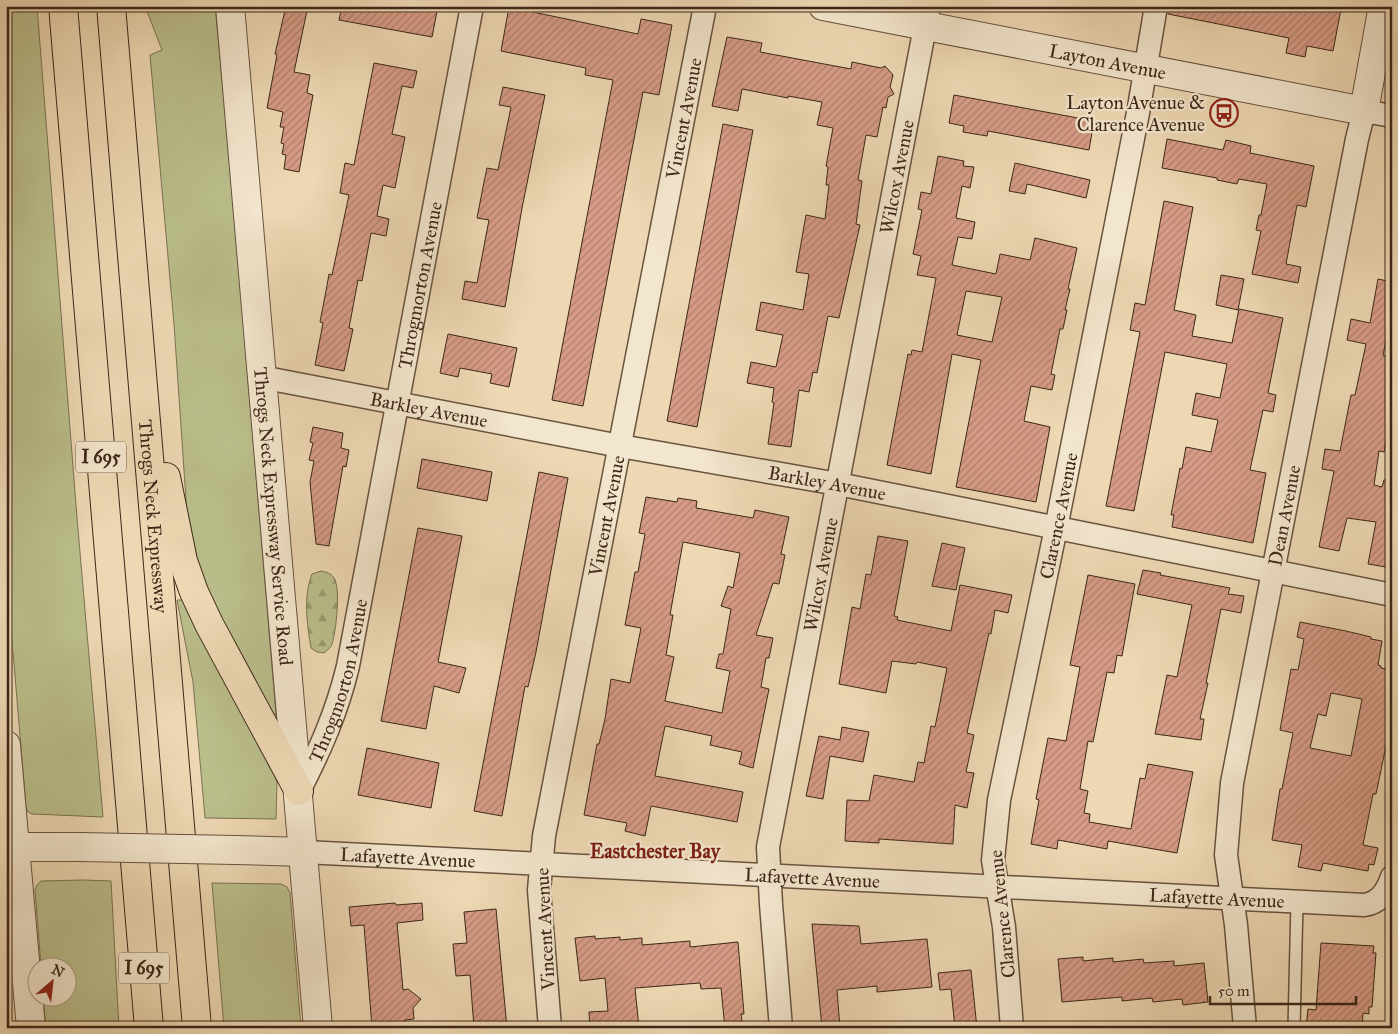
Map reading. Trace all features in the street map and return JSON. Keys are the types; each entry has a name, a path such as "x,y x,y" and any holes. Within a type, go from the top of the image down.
{"highway":[{"name":"I 695","path":"63,6 149,1028"},
{"name":"Throgs Neck Expressway","path":"111,6 198,1028"},
{"path":"138,322 178,537 188,578 209,624 299,791"}],"street":[{"name":"Throgs Neck Expressway Service Road","path":"230,6 318,1028"},
{"name":"Throgmorton Avenue","path":"299,791 326,736 344,684 472,6"},
{"name":"Vincent Avenue","path":"550,1028 539,890 544,836 705,6"},
{"name":"Layton Avenue","path":"824,6 927,16 1146,68 1392,116"},
{"name":"Clarence Avenue","path":"1012,1028 1004,927 993,860 999,800 1056,528 1146,68 1156,6"},
{"name":"Dean Avenue","path":"1245,1028 1236,925 1226,855 1232,783 1383,6"},
{"name":"Wilcox Avenue","path":"781,1028 768,847 927,16"},
{"name":"Barkley Avenue","path":"261,377 620,446 838,484 1392,595"},
{"path":"6,745 11,847 31,1028"},
{"name":"Lafayette Avenue","path":"11,847 304,852 1364,905 1377,901 1384,893 1392,877"}],"lane":[{"path":"1294,1028 1297,902"}],"green space":[{"path":"6,6 37,6 77,518 103,817 32,814 28,812 26,807 6,569"},
{"path":"145,6 215,6 230,162 276,715 270,712 190,558 174,324 150,55 162,50"},
{"path":"321,571 333,576 337,591 334,638 331,647 324,653 317,652 311,648 307,611 307,592 312,574"},
{"path":"177,600 187,600 271,763 277,783 276,819 205,818 193,682"},
{"path":"41,881 111,881 119,1028 46,1028 44,1006 78,1006 78,956 40,956 35,890"},
{"path":"212,883 281,884 287,887 290,893 301,1028 224,1028"}],"building":[{"path":"286,6 308,6 294,72 310,75 307,93 313,95 299,172 284,169 286,155 282,154 284,144 281,143 284,127 280,127 283,112 267,108 277,55 275,54"},
{"path":"342,6 438,6 432,37 339,20"},
{"path":"1169,6 1325,6 1341,9 1333,51 1307,46 1305,57 1286,53 1289,38 1168,14"},
{"path":"509,7 638,34 641,19 672,25 659,95 643,92 583,406 552,400 613,80 585,75 586,68 501,51"},
{"path":"727,37 762,43 760,52 851,69 852,62 881,68 885,66 893,75 890,87 894,94 888,97 886,108 883,107 877,137 866,135 858,180 862,181 856,224 860,225 839,318 828,316 817,373 813,372 809,392 799,390 791,447 768,444 774,403 772,402 774,388 747,383 751,362 776,367 783,335 756,330 761,302 803,310 809,274 796,272 806,215 825,219 829,185 826,185 828,167 826,166 833,128 817,125 822,102 788,96 788,98 742,89 738,111 712,106"},
{"path":"374,63 417,71 413,88 402,86 392,134 405,137 395,188 383,185 377,216 389,219 386,236 371,233 362,281 358,280 349,328 353,329 344,371 315,365 323,323 320,322 329,274 332,275 349,195 340,193 345,163 354,165"},
{"path":"503,87 545,95 522,208 505,307 462,299 465,281 477,283 489,220 477,218 487,168 498,170 511,107 499,105"},
{"path":"954,95 1094,121 1089,150 988,131 987,136 963,132 964,126 949,123"},
{"path":"723,124 753,130 697,427 667,421"},
{"path":"1167,139 1223,150 1226,140 1251,146 1250,153 1314,166 1306,207 1297,205 1286,264 1301,267 1298,283 1252,274 1261,231 1256,230 1267,184 1239,179 1237,184 1217,180 1217,178 1162,168"},
{"path":"938,156 964,161 963,166 974,167 970,188 962,186 956,218 975,222 972,239 958,237 952,265 996,274 1000,254 1030,260 1035,238 1077,248 1068,289 1070,289 1065,310 1067,310 1063,329 1060,329 1051,374 1055,375 1052,390 1031,386 1024,421 1050,427 1036,502 956,487 981,360 952,354 931,474 887,465 908,354 911,355 912,350 922,352 936,278 917,275 921,256 913,254 922,210 918,209 921,192 931,194","holes":["966,291 1002,297 992,342 957,335"]},
{"path":"1015,163 1090,180 1086,198 1027,184 1025,194 1009,191"},
{"path":"1164,201 1193,207 1174,310 1196,315 1192,336 1232,343 1239,309 1283,318 1268,393 1276,395 1273,412 1263,410 1250,470 1266,473 1253,543 1172,527 1174,515 1171,515 1186,447 1211,452 1218,420 1192,415 1196,393 1220,398 1227,364 1165,352 1134,511 1106,506 1140,332 1130,330 1135,303 1145,305"},
{"path":"1221,275 1244,279 1238,310 1216,305"},
{"path":"1378,279 1392,282 1392,313 1383,355 1392,357 1392,411 1384,452 1379,451 1374,485 1382,487 1384,480 1392,480 1392,568 1368,564 1376,522 1347,518 1339,551 1319,547 1334,471 1322,469 1325,449 1340,451 1351,395 1355,395 1366,344 1347,340 1351,319 1370,323"},
{"path":"448,334 517,348 509,387 490,383 492,374 460,368 458,377 440,373"},
{"path":"313,427 343,433 341,448 349,450 346,467 343,466 329,546 316,544 310,482 314,461 309,460 313,443 310,442"},
{"path":"422,459 492,472 487,501 417,488"},
{"path":"539,472 568,478 536,652 528,687 525,686 502,816 474,811"},
{"path":"646,497 677,502 678,498 697,501 696,508 753,518 755,510 789,517 781,554 785,555 779,584 773,583 756,635 773,638 769,658 766,658 761,687 769,689 753,768 739,764 742,752 710,745 712,736 665,726 655,776 743,792 737,822 651,806 645,836 625,831 627,823 584,815 597,744 599,744 605,719 611,679 630,683 641,628 625,625 635,572 638,572 645,534 639,533","holes":["683,542 740,553 733,588 728,586 721,606 731,609 723,654 719,654 716,668 730,671 722,713 665,701 674,657 666,655 673,615 670,615"]},
{"path":"418,528 462,536 438,662 466,668 459,693 434,686 426,729 381,721"},
{"path":"878,536 908,541 894,616 898,617 897,620 951,631 960,585 1012,595 1008,613 995,610 991,634 989,633 967,733 974,735 966,772 974,773 967,808 955,805 953,844 879,839 879,843 845,841 847,800 869,801 874,775 914,782 918,762 924,763 931,726 935,727 947,668 917,662 916,664 892,661 886,693 839,684 852,607 860,609 866,574 871,575"},
{"path":"942,543 965,548 956,590 932,586"},
{"path":"1143,570 1230,588 1228,594 1244,596 1241,613 1221,609 1200,719 1204,719 1201,740 1155,734 1167,675 1177,677 1192,605 1137,594"},
{"path":"1088,575 1135,584 1122,656 1117,655 1114,673 1107,672 1093,742 1088,741 1080,789 1088,791 1084,813 1090,814 1089,822 1131,829 1140,778 1145,779 1148,764 1193,772 1177,853 1108,841 1107,849 1058,840 1057,849 1031,844 1039,800 1036,799 1048,738 1066,741 1080,667 1070,665"},
{"path":"1300,622 1371,637 1371,639 1382,641 1378,665 1381,668 1392,670 1392,717 1376,794 1373,794 1363,845 1378,848 1374,865 1369,864 1368,871 1323,863 1321,871 1298,867 1302,845 1272,840 1280,789 1282,789 1293,733 1280,730 1291,669 1298,670 1304,639 1297,637","holes":["1331,693 1362,699 1351,756 1310,748 1318,714 1326,716"]},
{"path":"842,727 869,732 863,762 830,756 823,799 806,796 819,736 840,740"},
{"path":"367,748 439,763 431,808 358,795"},
{"path":"395,903 396,905 422,903 423,920 397,923 403,990 408,989 421,999 413,1008 414,1019 405,1020 406,1028 372,1028 364,925 351,926 349,907"},
{"path":"496,909 507,1028 474,1028 470,975 456,976 453,944 467,943 464,912"},
{"path":"812,924 859,926 861,944 927,939 932,987 877,992 877,986 837,990 840,1028 822,1028"},
{"path":"595,936 595,939 620,937 620,940 642,938 642,945 690,941 690,947 738,942 744,1014 741,1014 743,1028 725,1028 721,988 701,989 700,983 635,988 639,1028 590,1028 589,1012 608,1011 605,978 580,981 575,938"},
{"path":"1321,943 1374,946 1373,953 1376,953 1372,1007 1369,1007 1369,1014 1363,1013 1362,1028 1306,1028 1308,1009 1316,1010"},
{"path":"1083,957 1083,961 1113,958 1113,962 1143,959 1144,963 1174,961 1174,966 1204,963 1208,1002 1183,1005 1182,999 1153,1002 1152,998 1122,1001 1122,997 1062,1002 1058,959"},
{"path":"971,970 977,1028 955,1028 951,989 940,990 938,973"}],"place":[{"name":"Layton Avenue & Clarence Avenue","path":"1224,113"}],"district":[{"name":"Eastchester Bay","path":"655,851"}]}
